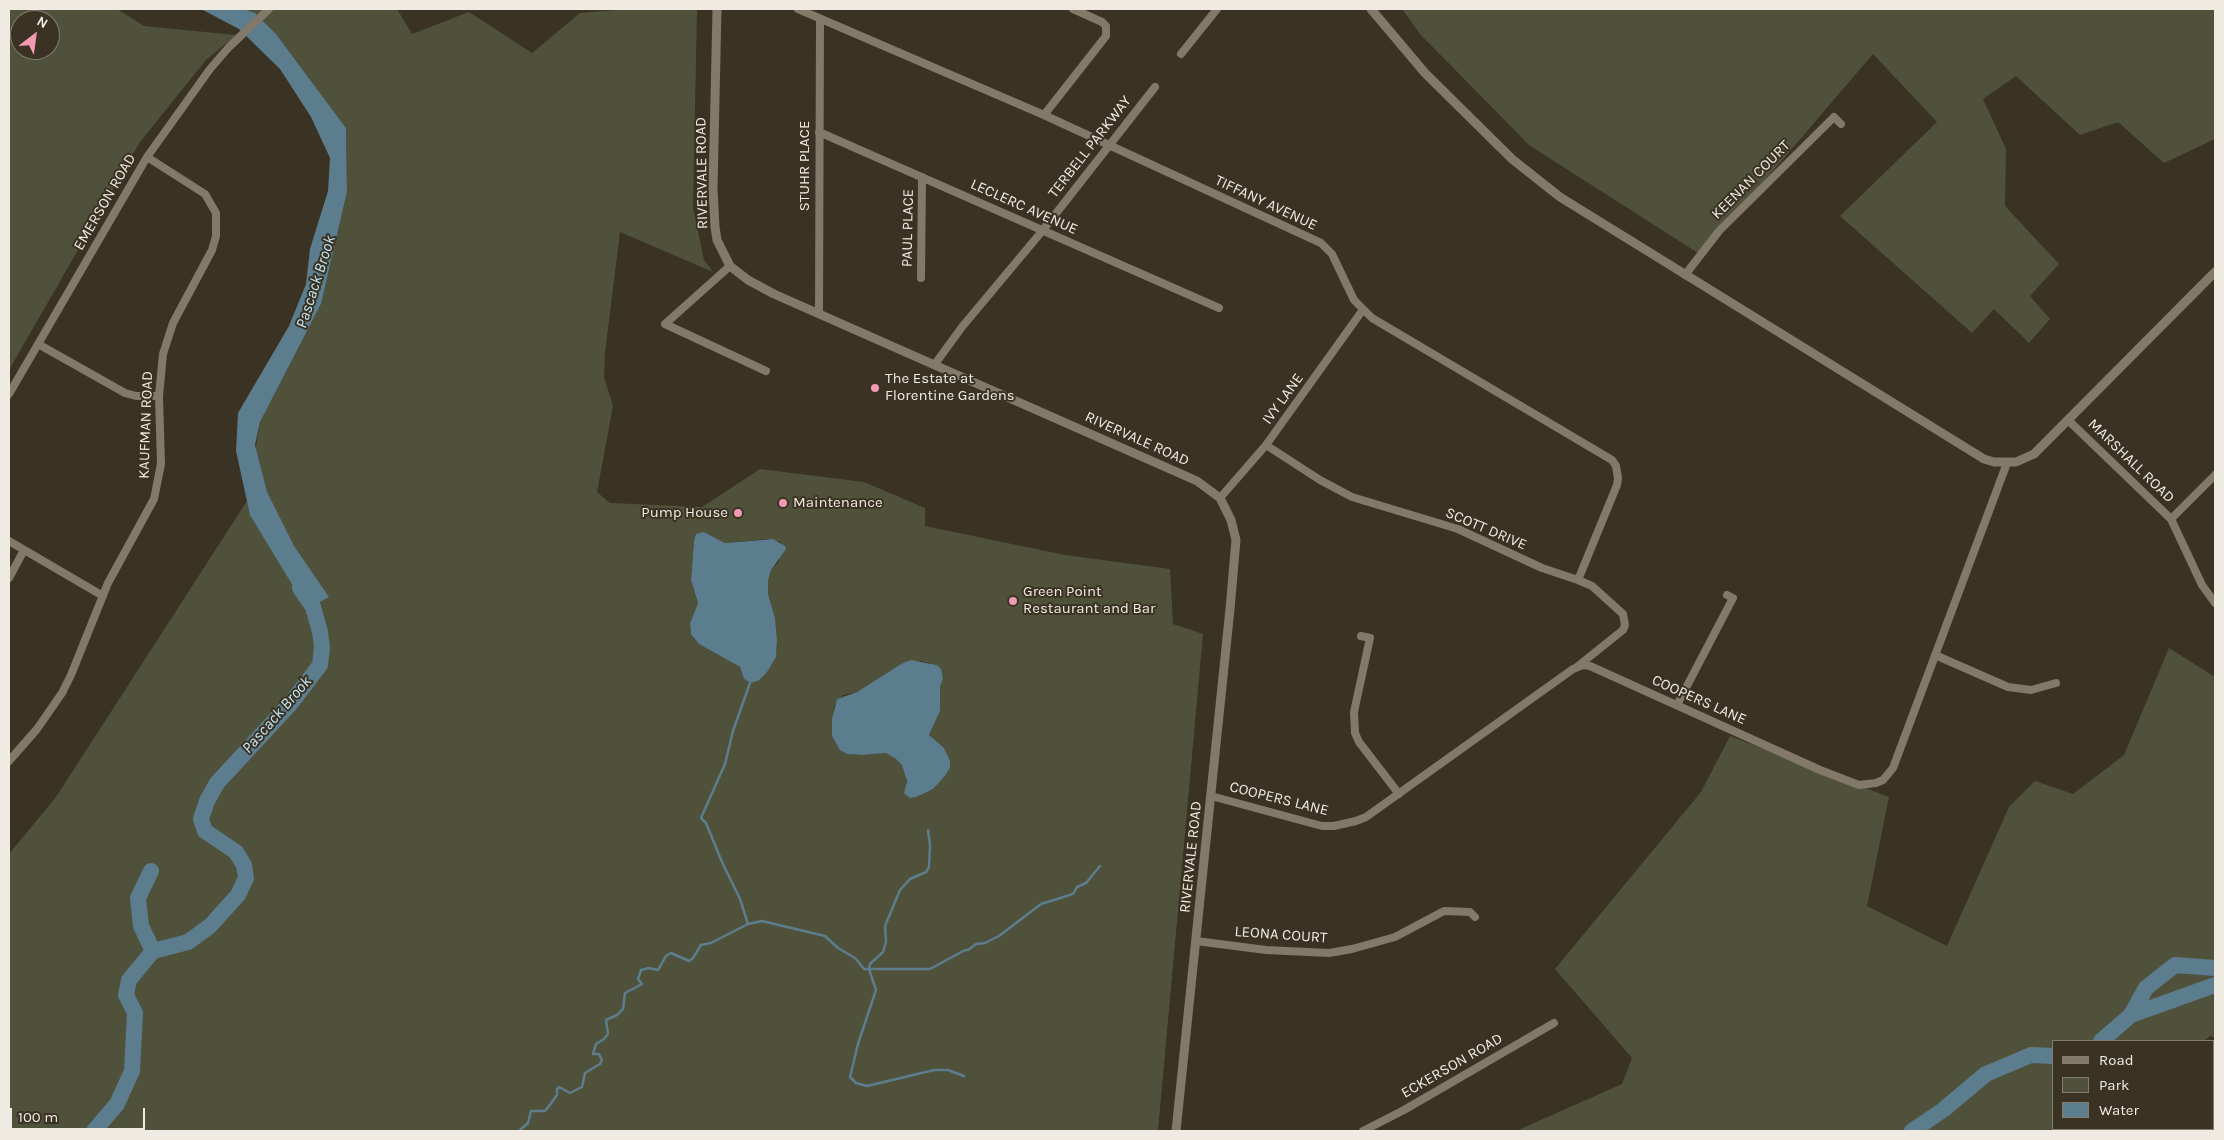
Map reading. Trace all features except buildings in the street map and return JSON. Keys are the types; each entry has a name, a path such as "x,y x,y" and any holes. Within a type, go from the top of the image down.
{"street":[{"name":"EMERSON ROAD","path":"9,394 147,157 198,84 241,34 269,9"},
{"name":"RIVERVALE ROAD","path":"717,9 713,189 717,240 730,266 759,287 1197,481 1220,498 1231,520 1236,540 1176,1131"},
{"name":"TIFFANY AVENUE","path":"798,9 1044,116 1321,243 1332,254 1354,300 1362,311 1612,460 1616,466 1618,478 1578,580"},
{"path":"1044,116 1106,36 1106,26 1102,22 1073,9"},
{"path":"1181,54 1217,9"},
{"path":"1371,9 1425,73 1512,160 1536,179 1576,208 1984,459 2007,463 2034,454 2215,272"},
{"name":"STUHR PLACE","path":"819,314 820,19"},
{"name":"TERBELL PARKWAY","path":"935,364 962,327 1042,230 1155,87"},
{"name":"KEENAN COURT","path":"1685,275 1719,231 1834,117 1841,124"},
{"name":"LECLERC AVENUE","path":"819,132 1219,308"},
{"name":"KAUFMAN ROAD","path":"9,761 37,729 62,693 103,596 147,514 159,483 162,464 159,396 162,366 168,338 212,250 217,226 216,213 205,194 147,157"},
{"name":"PAUL PLACE","path":"921,278 922,177"},
{"path":"730,266 665,324 766,371"},
{"name":"IVY LANE","path":"1220,498 1266,446 1362,311"},
{"path":"38,344 125,393 146,397 159,396"},
{"name":"MARSHALL ROAD","path":"2068,420 2171,519 2202,585 2215,603"},
{"name":"SCOTT DRIVE","path":"1266,446 1320,480 1352,497 1458,529 1542,568 1578,580 1603,595 1624,614 1626,619 1623,630 1578,666"},
{"name":"COOPERS LANE","path":"1211,796 1310,824 1334,826 1356,822 1366,817 1578,666 1590,666 1854,784 1867,785 1883,780 1893,768 2007,463"},
{"path":"2171,519 2215,475"},
{"path":"9,540 103,596"},
{"path":"9,578 24,550"},
{"path":"1677,705 1733,598 1727,595"},
{"path":"1361,636 1370,638 1354,712 1355,733 1359,742 1398,794"},
{"path":"1936,655 2008,687 2031,690 2056,683"},
{"name":"LEONA COURT","path":"1196,941 1266,950 1329,953 1352,949 1395,937 1444,911 1470,912 1475,917"},
{"name":"ECKERSON ROAD","path":"1363,1131 1404,1110 1554,1023"}],"green space":[{"path":"9,9 117,9 144,26 236,35 206,60 140,142 9,370"},
{"path":"244,9 397,9 412,34 469,12 532,53 580,13 629,9 697,9 693,208 704,260 713,272 620,232 605,353 604,377 613,406 597,492 610,503 702,507 760,469 864,482 925,508 925,526 1065,555 1170,569 1173,624 1203,634 1158,1131 9,1131 9,854 56,797 247,501 260,422 321,304 347,192 346,128 276,34 255,13","holes":["704,532 725,543 766,539 781,542 779,561 771,570 768,581 768,594 775,618 776,656 758,681 749,683 744,679 740,667 699,644 691,634 690,623 698,603 691,580 694,541","921,661 937,665 943,679 940,687 940,711 929,735 950,761 950,768 945,776 933,789 927,791 906,790 906,773 903,765 886,753 847,754 832,736 834,706 843,695 857,692 901,664"]},
{"path":"1402,9 2215,9 2215,139 2164,163 2118,122 2080,135 2016,76 1983,99 2006,149 2005,206 2059,264 2030,296 2050,319 2029,343 1994,309 1972,333 1840,216 1937,122 1873,54 1701,255 1529,145 1420,34"},
{"path":"2169,648 2215,677 2215,1038 2210,1036 2205,1040 2052,1040 2052,1130 2106,1130 1516,1131 1622,1084 1632,1058 1555,969 1701,792 1730,736 1889,797 1867,906 1947,946 2009,807 2035,781 2073,794 2124,755"}],"water":[{"path":"201,9 244,9 255,13 276,34 346,128 347,192 321,304 260,422 255,445 267,492 294,546 329,597 307,609 250,515 236,451 238,413 289,326 306,284 310,249 328,191 330,158 311,117 280,69 239,29"},
{"path":"704,532 725,543 773,539 785,546 786,549 771,570 768,581 768,594 775,618 776,657 767,672 758,681 750,683 744,679 740,667 699,644 691,634 690,623 698,603 691,580 694,541 696,534"},
{"path":"911,660 937,665 941,669 943,679 940,687 940,711 929,735 944,748 950,761 950,768 933,789 910,798 904,793 907,781 902,765 886,753 862,755 847,754 840,750 832,736 832,719 837,699 857,692 901,664"}],"waterway":[{"name":"Pascack Brook","path":"94,1131 117,1104 132,1071 135,1013 126,995 129,980 153,951 188,942 210,926 238,895 246,878 244,865 236,852 205,831 201,819 207,801 217,783 291,703 320,665 322,647 320,632 313,607 300,588"},
{"path":"748,924 740,899 706,823 701,818 725,764 733,731 750,683"},
{"path":"928,830 930,845 929,867 926,872 910,879 900,890 885,926 886,942 883,952 870,964 869,969 876,990 858,1044 850,1077 856,1083 867,1086 934,1070 948,1070 964,1076"},
{"path":"519,1131 528,1123 531,1111 545,1111 557,1095 559,1087 570,1093 582,1087 585,1073 600,1064 602,1060 599,1054 593,1054 596,1044 608,1034 606,1020 617,1015 623,1009 625,993 642,984 638,979 641,970 649,968 658,970 666,956 671,953 689,961 701,945 711,943 748,924 762,921 825,936 838,948 855,958 864,969 930,969 976,944 985,943 999,936 1041,904 1073,894 1077,887 1086,883 1100,866"},
{"path":"151,871 138,898 141,926 153,951"},
{"path":"2131,1015 2146,988 2175,965 2215,968"},
{"path":"2102,1040 2131,1015 2215,985"},
{"path":"1912,1131 1943,1110 1986,1074 2031,1055 2052,1056"}],"place":[{"name":"The Estate at Florentine Gardens","path":"875,388"},
{"name":"Maintenance","path":"783,503"},
{"name":"Pump House","path":"738,513"},
{"name":"Green Point Restaurant and Bar","path":"1013,601"}]}
